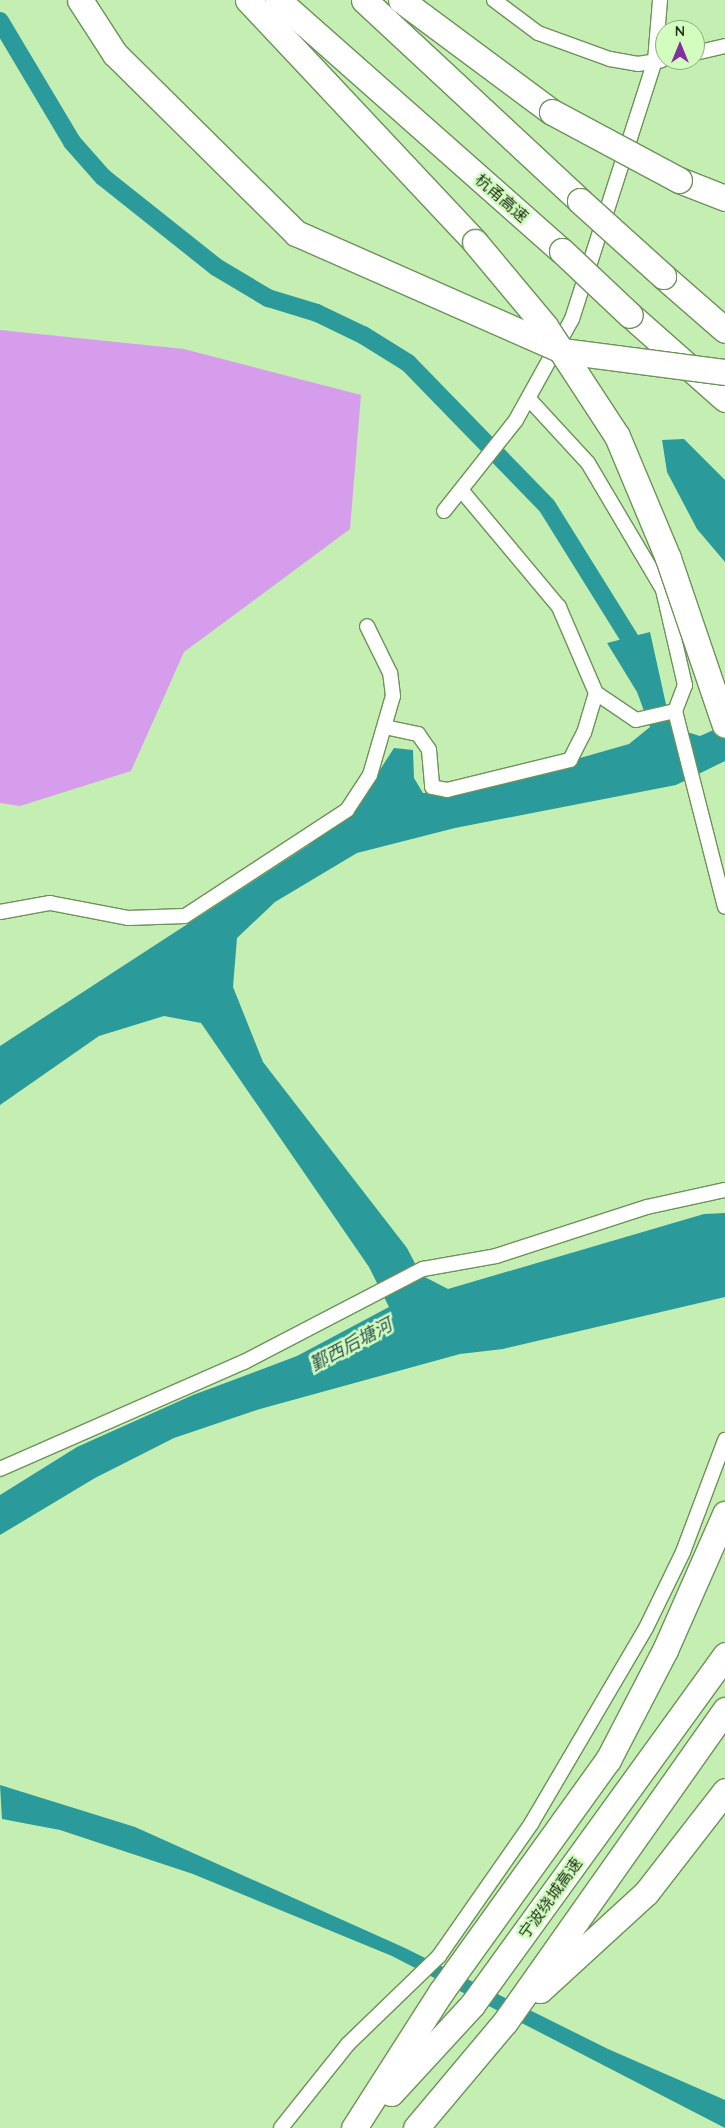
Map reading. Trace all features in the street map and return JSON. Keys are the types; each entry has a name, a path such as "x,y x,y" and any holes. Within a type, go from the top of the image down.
{"highway":[{"path":"80,0 115,54 296,233 562,351 725,372"},
{"path":"248,0 475,242 545,326 617,436 675,576 725,724"},
{"name":"杭甬高速","path":"278,0 562,251 630,315 725,399"},
{"path":"364,0 580,201 725,330"},
{"path":"401,0 552,112 679,180 725,198"},
{"path":"354,2128 441,1992 608,1760 665,1650 725,1514"},
{"name":"宁波绕城高速","path":"358,2128 472,2005 725,1654"},
{"name":"宁波绕城高速","path":"416,2128 505,2022 725,1710"},
{"path":"505,2022 646,1893 725,1791"}],"street":[{"path":"494,0 538,33 610,59 638,64 655,61"},
{"path":"660,0 660,20"},
{"path":"705,51 725,46"},
{"path":"444,511 467,486 516,420 529,400 572,318 657,70"},
{"path":"529,400 588,463 663,590 685,685 675,711 682,727 694,787 725,907"},
{"path":"467,486 559,607 596,693 636,720 675,711"},
{"path":"0,912 50,903 128,918 185,916 347,810 370,775 393,696 390,673 367,626"},
{"path":"385,727 418,734 429,750 432,787 447,790 570,760 596,693"},
{"path":"0,1469 244,1362 378,1289 423,1269 496,1256 647,1207 725,1190"},
{"path":"281,2128 348,2044 422,1977 439,1956 531,1824 646,1628 683,1552 725,1440"}],"shaded area":[{"path":"0,330 184,349 361,395 350,529 184,652 131,771 20,806 0,803"}],"water":[{"path":"684,439 725,480 725,562 697,529 667,472 662,440"},
{"name":"鄞西后塘河","path":"650,632 671,727 700,736 725,725 725,761 676,785 455,828 357,853 275,902 237,938 233,987 263,1062 407,1248 421,1275 448,1289 704,1214 725,1213 725,1297 503,1349 460,1354 260,1409 174,1438 95,1478 0,1535 0,1495 77,1447 193,1395 297,1356 389,1307 369,1267 201,1023 164,1016 99,1036 0,1105 0,1046 309,845 354,810 394,748 413,750 414,778 423,793 468,790 629,744 650,727 637,692 607,643"},
{"path":"0,1785 135,1827 405,1948 608,2049 725,2100 725,2128 392,1956 193,1874 60,1830 2,1819"}],"waterway":[{"path":"0,21 72,142 103,177 216,267 268,298 317,313 363,335 408,363 547,506 641,657"}]}
